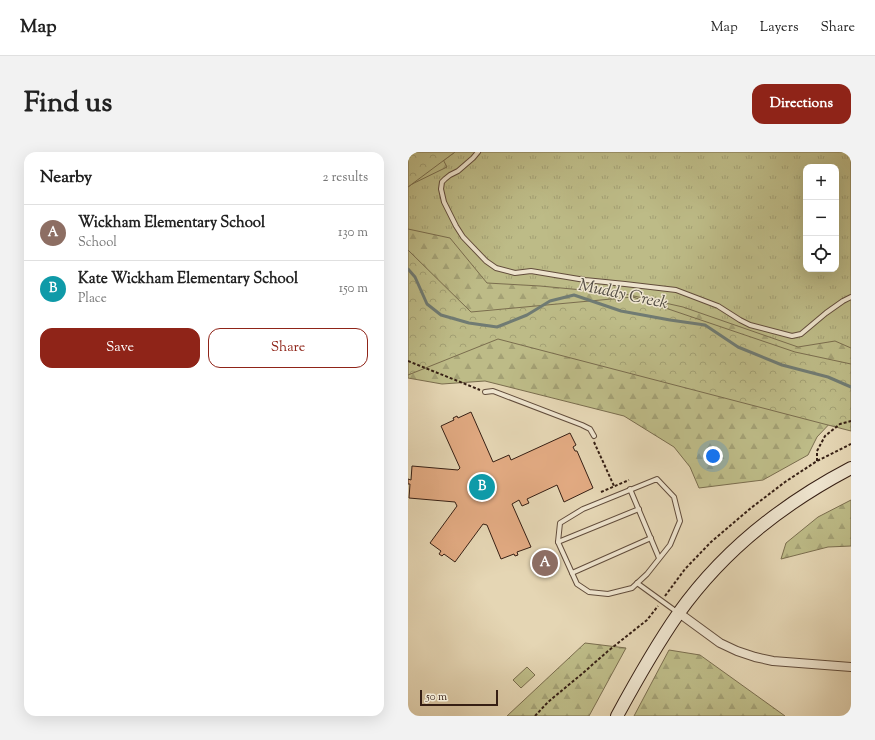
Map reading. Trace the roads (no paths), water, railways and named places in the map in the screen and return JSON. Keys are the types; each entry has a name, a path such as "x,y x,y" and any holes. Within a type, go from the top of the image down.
{"main road":[{"path":"617,716 657,646 679,613 710,575 733,551 784,509 806,494 851,468"}],"street":[{"path":"679,613 720,642 737,651 755,657 773,661 851,667"}],"lane":[{"path":"478,152 474,158 442,182 441,190 444,202 463,237 486,261 496,268 516,272 531,271 585,280 676,290 718,306 750,325 792,336 801,334 826,313 851,297"},
{"path":"485,392 493,390 582,425 590,429 593,437"},
{"path":"657,479 674,497 680,521 670,545 647,574 632,588 608,594 589,592 577,584 558,542 560,523 583,509 630,489 657,479"},
{"path":"630,489 660,558"},
{"path":"558,542 639,510"},
{"path":"572,573 651,538"},
{"path":"637,583 679,613"}],"waterway":[{"name":"Muddy Creek","path":"408,269 415,277 427,304 441,315 469,323 497,327 527,315 550,301 574,295 621,311 705,325 738,347 782,365 828,377 851,387"}],"place":[{"name":"Kate Wickham Elementary School","path":"482,487"},
{"name":"Wickham Elementary School","path":"545,563"}]}
